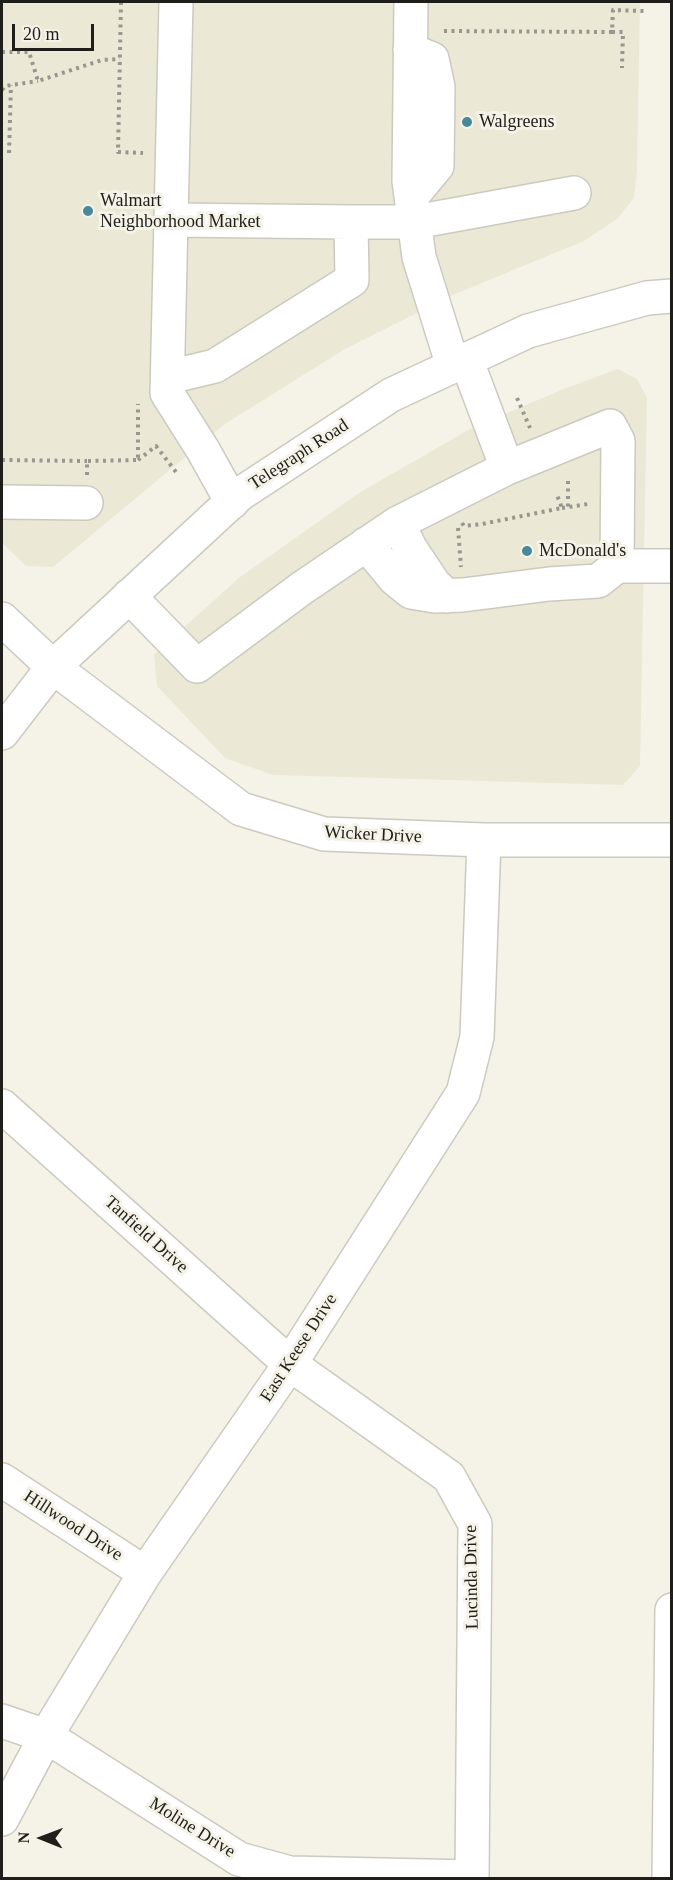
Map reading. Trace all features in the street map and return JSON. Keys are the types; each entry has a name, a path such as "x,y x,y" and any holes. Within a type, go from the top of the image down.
{"street":[{"path":"176,2 167,393 232,502"},
{"path":"411,27 410,181 419,257 459,362 507,468"},
{"path":"172,220 351,222 413,209 574,193"},
{"path":"169,377 215,366 352,280 351,222"},
{"name":"Telegraph Road","path":"2,733 53,667 240,494 391,395 528,331 647,298 672,296"},
{"path":"129,596 197,666 302,588 398,522 507,468 610,426 618,441 617,566"},
{"path":"2,502 86,503"},
{"path":"398,522 410,548 434,584 455,585 463,595 549,584 598,581 617,566 672,566"},
{"path":"366,544 395,579 411,592 435,596 455,585"},
{"name":"Wicker Drive","path":"2,619 53,667 241,809 324,834 484,840 672,840"},
{"name":"East Keese Drive","path":"2,1819 46,1736 145,1573 290,1364 463,1093 477,1037 484,840"},
{"name":"Tanfield Drive","path":"2,1106 290,1364"},
{"name":"Lucinda Drive","path":"290,1364 449,1477 475,1524 472,1878"},
{"name":"Hillwood Drive","path":"2,1480 145,1573"},
{"path":"669,1878 672,1610"},
{"name":"Moline Drive","path":"2,1721 46,1736 238,1859 290,1873 472,1878"}],"path":[{"path":"121,2 118,152 144,153 144,164"},
{"path":"612,32 613,10 644,10"},
{"path":"411,27 623,32 622,68"},
{"path":"2,52 28,52 38,81"},
{"path":"2,90 5,86 38,81 102,60 120,59"},
{"path":"9,153 11,85"},
{"path":"517,398 534,437"},
{"path":"138,403 138,460"},
{"path":"2,460 138,460 156,446 176,472"},
{"path":"86,503 87,461"},
{"path":"568,481 568,507"},
{"path":"455,585 456,528 562,508 557,495"},
{"path":"448,498 464,526"}],"shaded area":[{"path":"2,2 640,2 637,170 634,198 617,219 584,241 455,294 345,349 225,424 53,567 26,566 2,543"},
{"path":"618,369 637,379 647,398 640,766 623,785 273,775 225,758 157,686 154,654 240,577 359,493 470,429 566,388"}],"place":[{"name":"Walgreens","path":"467,122"},
{"name":"Walmart Neighborhood Market","path":"88,211"},
{"name":"McDonald's","path":"527,551"}]}
